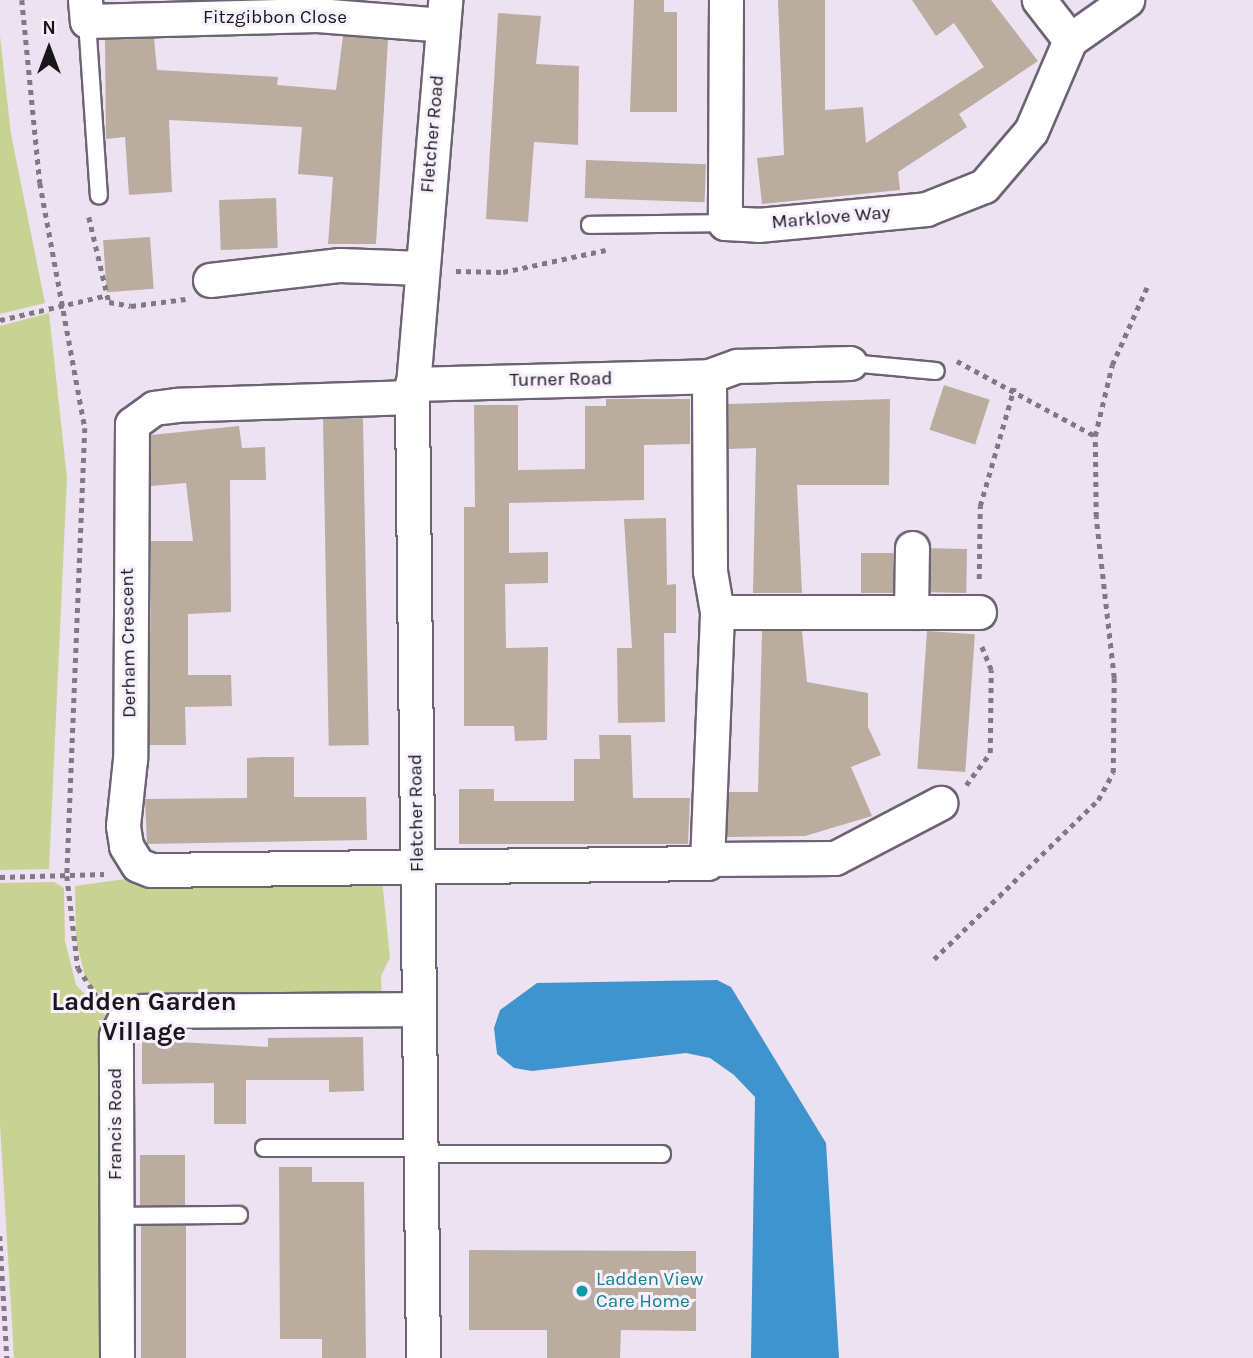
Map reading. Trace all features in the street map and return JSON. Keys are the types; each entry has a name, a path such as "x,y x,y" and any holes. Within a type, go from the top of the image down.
{"street":[{"path":"725,223 726,0"},
{"path":"1039,0 1070,40 1128,0"},
{"name":"Fitzgibbon Close","path":"86,11 317,15 444,13"},
{"name":"Fletcher Road","path":"423,1358 412,390 444,13"},
{"name":"Marklove Way","path":"725,223 926,209 984,186 1031,131 1070,40"},
{"path":"210,280 340,265 422,268"},
{"name":"Turner Road","path":"412,390 709,376 737,366 850,363"},
{"path":"709,376 710,571 717,612 711,859"},
{"name":"Derham Crescent","path":"133,860 123,826 130,759 132,424 154,408 177,405 412,390"},
{"path":"911,612 912,548"},
{"path":"717,612 979,612"},
{"path":"133,860 151,870 835,858 940,803"},
{"path":"124,1020 143,1011 418,1009"},
{"name":"Francis Road","path":"117,1358 116,1036 124,1020"}],"lane":[{"path":"86,11 99,196"},
{"path":"590,226 725,223"},
{"name":"Turner Road","path":"850,363 936,371"},
{"path":"264,1148 662,1154"},
{"path":"117,1216 239,1215"}],"path":[{"path":"22,0 40,183 85,428 67,876 78,968 87,989 124,1020"},
{"path":"422,268 503,272 620,244"},
{"path":"934,959 1098,800 1113,773 1114,678 1096,517 1095,436 1112,365 1147,287"},
{"path":"0,320 104,296"},
{"path":"1014,388 1095,436"},
{"path":"0,877 112,873 133,860"},
{"path":"0,1236 7,1358"}],"green space":[{"path":"0,36 11,134 45,303 0,314"},
{"path":"49,313 67,478 49,869 0,870 0,326"},
{"path":"247,876 258,885 382,879 390,958 381,976 382,1004 357,993 185,993 118,1012 86,980 76,940 75,886 132,878 159,888 207,886 215,877"},
{"path":"54,882 64,888 65,941 76,985 111,1021 114,1358 14,1358 0,1123 0,883"}],"water":[{"path":"717,980 731,987 826,1143 839,1358 751,1358 755,1097 734,1075 710,1058 686,1053 532,1071 514,1068 497,1054 494,1028 500,1010 537,983"}],"building":[{"path":"634,0 664,0 664,12 677,12 677,112 630,112"},
{"path":"778,0 825,0 825,110 863,107 866,143 984,67 954,23 936,36 912,0 991,0 1038,61 959,114 967,127 898,172 900,190 762,204 757,158 784,155"},
{"path":"498,13 541,16 536,64 579,66 578,145 534,142 528,222 486,219"},
{"path":"343,36 388,40 376,244 328,244 333,177 298,174 302,127 169,120 172,192 129,195 125,137 106,139 105,40 154,38 157,70 278,77 277,85 336,90"},
{"path":"586,160 706,164 705,202 585,198"},
{"path":"276,198 278,248 221,250 219,200"},
{"path":"150,237 154,289 107,292 103,240"},
{"path":"944,385 990,400 975,445 929,430"},
{"path":"606,399 690,399 690,444 644,445 644,500 509,503 509,553 548,552 548,583 505,584 506,648 548,647 547,740 515,741 514,726 464,726 464,507 475,507 474,405 518,405 518,470 585,469 585,406 606,406"},
{"path":"890,399 889,485 797,485 802,593 753,593 756,448 729,449 728,404"},
{"path":"363,418 369,745 329,746 323,419"},
{"path":"239,426 242,448 265,447 266,480 230,480 231,612 188,614 188,675 231,675 232,706 185,707 186,745 149,745 151,541 193,541 186,483 151,486 151,435"},
{"path":"666,518 667,585 676,584 676,633 664,633 665,722 618,723 617,648 632,648 624,519"},
{"path":"931,548 967,549 966,593 930,592"},
{"path":"861,553 893,553 893,593 861,593"},
{"path":"762,631 802,631 807,682 868,693 868,727 881,755 851,767 872,816 805,836 727,837 729,792 758,792"},
{"path":"927,631 975,634 965,772 917,769"},
{"path":"599,735 631,735 633,798 690,798 688,844 459,844 459,789 494,789 494,801 574,801 574,759 600,759"},
{"path":"294,757 294,797 366,797 367,840 147,844 145,799 247,798 247,758"},
{"path":"363,1037 364,1091 329,1092 329,1080 246,1080 246,1124 214,1124 214,1083 142,1084 142,1040 268,1047 268,1038"},
{"path":"140,1155 185,1155 185,1205 140,1205"},
{"path":"279,1167 312,1167 312,1182 364,1182 366,1358 322,1358 322,1339 280,1339"},
{"path":"141,1226 186,1226 186,1358 141,1358"},
{"name":"Ladden View Care Home","path":"469,1250 696,1251 696,1331 621,1330 620,1358 547,1358 547,1330 469,1330"}],"place":[{"name":"Ladden View Care Home","path":"582,1291"}],"district":[{"name":"Ladden Garden Village","path":"144,1017"}]}
